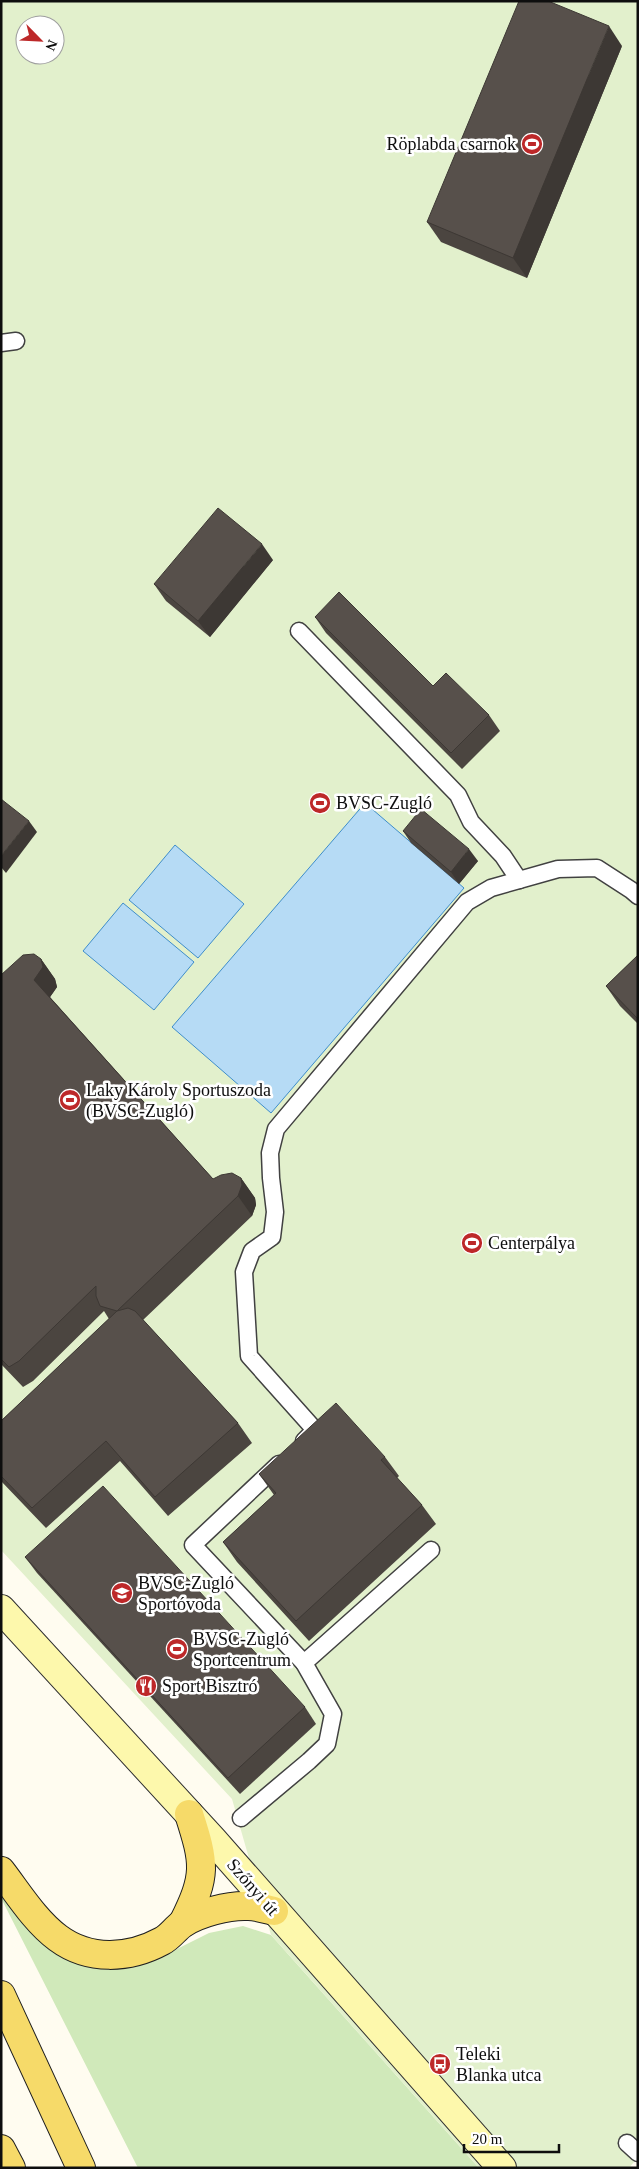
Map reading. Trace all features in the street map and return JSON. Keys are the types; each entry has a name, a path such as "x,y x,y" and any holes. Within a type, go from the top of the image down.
{"main road":[{"path":"183,1923 196,1897 201,1879 202,1854 189,1814"},
{"path":"1,1871 32,1912 58,1938 86,1952 112,1956 136,1953 164,1940 183,1923 217,1910 248,1906 274,1911"},
{"path":"1,1995 82,2168"},
{"path":"1,2149 12,2168"}],"street":[{"name":"Szőnyi út","path":"1,1609 189,1814 502,2168"}],"lane":[{"path":"299,632 458,795 471,822 503,856 519,880"},
{"path":"241,1818 327,1744 332,1714 304,1663 193,1545 315,1430 249,1356 244,1272 252,1251 272,1237 276,1212 270,1178 270,1153 276,1129 467,902 491,888 558,869 597,868 638,896"},
{"path":"304,1663 431,1550"}],"green space":[{"name":"BVSC-Zugló","path":"1,1 638,1 638,2157 629,2168 479,2168 271,1935 232,1799 1,1550"},
{"path":"1,1892 96,1967 121,1968 151,1962 209,1933 243,1926 271,1935 479,2168 138,2168 1,1898"}],"water":[{"path":"365,803 464,888 271,1113 172,1027"},
{"path":"175,845 244,904 198,958 129,900"},
{"path":"123,903 194,962 154,1010 83,951"}],"building":[{"name":"Röplabda csarnok","path":"519,1 548,1 609,26 513,258 427,222"},
{"path":"218,508 262,544 198,621 154,584"},
{"path":"339,592 433,686 446,673 489,715 451,753 315,617"},
{"path":"1,799 29,821 1,856"},
{"path":"421,809 469,849 451,872 403,831"},
{"name":"Laky Károly Sportuszoda (BVSC-Zugló)","path":"34,954 41,959 43,967 34,980 213,1179 232,1173 241,1178 242,1185 238,1196 117,1311 100,1306 96,1296 96,1286 19,1361 9,1367 1,1359 1,975 23,955"},
{"path":"638,955 638,1019 606,986"},
{"path":"128,1308 135,1311 238,1423 155,1497 106,1441 32,1508 1,1476 1,1421 117,1311"},
{"path":"336,1403 385,1457 381,1460 422,1505 296,1621 223,1542 276,1493 259,1474"},
{"name":"BVSC-Zugló Sportcentrum","path":"103,1486 305,1707 228,1778 25,1557"}],"place":[{"name":"Röplabda csarnok","path":"532,144"},
{"name":"BVSC-Zugló","path":"320,803"},
{"name":"Laky Károly Sportuszoda (BVSC-Zugló)","path":"70,1100"},
{"name":"Centerpálya","path":"472,1243"},
{"name":"BVSC-Zugló Sportóvoda","path":"122,1593"},
{"name":"BVSC-Zugló Sportcentrum","path":"177,1649"},
{"name":"Sport Bisztró","path":"146,1686"},
{"name":"Teleki Blanka utca","path":"440,2064"}]}
